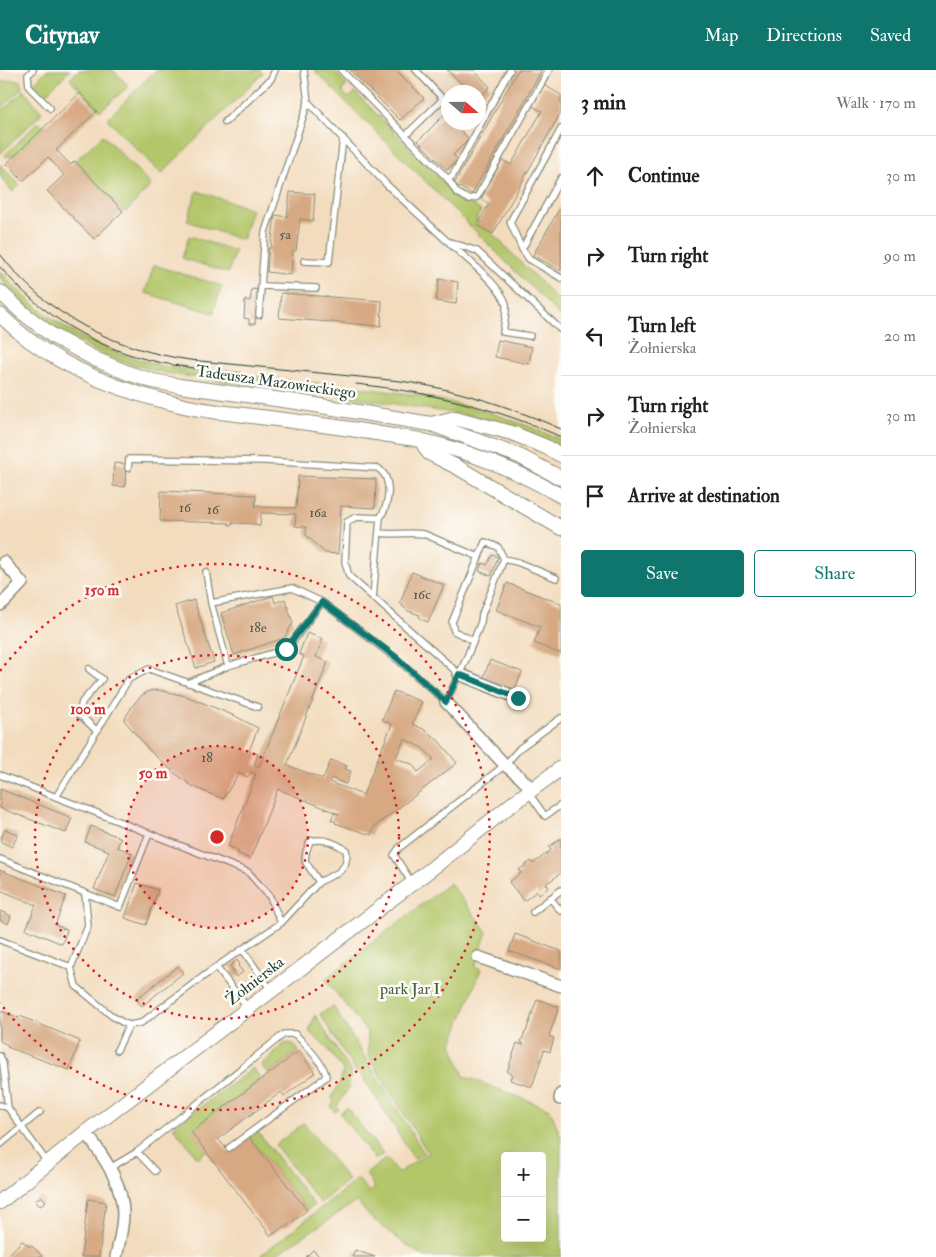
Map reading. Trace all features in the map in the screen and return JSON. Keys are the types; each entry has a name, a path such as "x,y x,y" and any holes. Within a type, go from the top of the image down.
{"street":[{"name":"Tadeusza Mazowieckiego","path":"0,292 53,336 95,359 128,373 153,381 180,386 297,402 430,424 518,456 561,478"},
{"path":"0,315 28,339 64,362 92,376 140,394 191,407 421,440 496,465 561,496"},
{"path":"430,424 456,418 512,433 561,455"},
{"path":"421,440 429,453 457,467 561,528"},
{"path":"0,604 22,583 4,562"},
{"path":"459,674 518,698"},
{"path":"446,702 505,765 520,777 530,791"},
{"name":"Żołnierska","path":"0,1202 86,1132 561,768"},
{"path":"478,957 561,986"},
{"path":"561,1094 561,1099"},
{"path":"86,1132 110,1168 118,1185 123,1213 116,1257"}],"lane":[{"path":"33,70 28,75 29,87 50,108"},
{"path":"225,122 271,78 275,70"},
{"path":"259,315 265,232 308,102 304,70"},
{"path":"341,70 448,179 457,193 468,199 476,196 549,70"},
{"path":"416,70 441,93"},
{"path":"486,112 510,70"},
{"path":"308,102 387,185 447,242 476,266 501,293 506,306 502,332 530,336"},
{"path":"406,135 441,103"},
{"path":"561,129 510,222 522,249 529,259 561,278"},
{"path":"448,179 453,175 476,130"},
{"path":"304,261 329,262 343,138"},
{"path":"522,249 561,178"},
{"path":"447,242 477,251 561,330"},
{"path":"262,286 316,288"},
{"path":"128,468 129,459 265,461 378,468 386,476 388,485 386,509 380,518 373,598"},
{"path":"380,518 356,516 347,522 345,562 349,576 459,674"},
{"path":"379,533 424,534 479,557"},
{"path":"210,603 292,588 322,602 397,658 446,702 473,642 504,559 498,547 485,542 452,622 454,630 473,642"},
{"path":"504,559 517,562 556,578"},
{"path":"206,572 210,603 228,666"},
{"path":"188,683 228,666 286,649 322,602"},
{"path":"89,669 102,679 82,702 79,714 97,731"},
{"path":"56,797 129,678 149,669 258,707"},
{"path":"412,883 394,855 399,848 505,765 520,748 561,718"},
{"path":"0,775 248,872 270,897 281,923"},
{"path":"530,791 545,816 561,805"},
{"path":"0,859 120,907 149,834"},
{"path":"85,893 88,926 71,967 76,986 112,1016 129,1025 141,1023 216,967 281,923 319,882 339,872 345,865 348,855 346,850 339,845 319,839 310,841 305,861 319,882"},
{"path":"533,912 561,890"},
{"path":"550,898 561,911"},
{"path":"0,940 71,967"},
{"path":"242,949 272,990"},
{"path":"216,967 248,1008"},
{"path":"117,1050 129,1025"},
{"path":"110,1168 137,1152 284,1034 295,1034 326,1071 326,1078 229,1148"},
{"path":"0,1056 3,1064 8,1108 48,1163"},
{"path":"0,1105 8,1108"},
{"path":"0,1145 40,1112"},
{"path":"137,1152 155,1171"}],"green space":[{"path":"47,70 70,70 44,96 33,87 33,84"},
{"path":"79,70 113,70 129,86 100,111 70,79"},
{"path":"156,70 260,70 263,73 161,174 107,119"},
{"path":"314,70 333,70 347,85 342,91 349,98 355,92 443,182 455,197 462,203 473,205 481,211 476,219 479,221 477,225 493,234 561,303 561,317"},
{"path":"10,80 21,81 22,88 0,110 0,82"},
{"path":"24,90 42,113 0,154 0,113"},
{"path":"37,123 46,126 16,155 6,157 5,155"},
{"path":"103,135 151,185 127,211 123,211 75,161"},
{"path":"0,164 20,185 13,192 0,176"},
{"path":"197,191 252,209 242,240 187,221"},
{"path":"189,236 235,251 228,273 182,258"},
{"path":"154,265 222,286 213,313 145,293"},
{"path":"0,271 19,291 59,323 102,347 126,356 178,369 365,388 423,396 497,415 528,426 561,440 561,448 518,429 478,417 339,395 198,378 161,372 119,361 89,348 43,320 0,278"},
{"name":"park Jar I","path":"450,883 487,932 475,966 481,969 452,1044 464,1076 550,1109 561,1137 561,1257 425,1257 369,1216 357,1201 272,1257 263,1257 261,1255 358,1179 369,1192 375,1188 366,1174 385,1159 398,1173 428,1153 369,1057 367,1032 325,979"},
{"path":"333,1006 424,1153 414,1159 359,1071 356,1072 320,1014"},
{"path":"315,1015 351,1072 348,1089 337,1106 339,1109 334,1112 331,1107 334,1103 332,1097 341,1080 343,1070 326,1047 309,1032"},
{"path":"286,1043 294,1044 299,1051 268,1073 261,1065"},
{"path":"253,1068 261,1079 192,1132 206,1151 198,1158 173,1127"},
{"path":"347,1108 383,1154 375,1160 340,1113"},
{"path":"304,1123 348,1180 320,1203 275,1145"},
{"path":"257,1131 314,1205 307,1210 249,1137"}],"building":[{"path":"350,70 396,70 424,98 400,120"},
{"path":"447,70 474,70 490,87 486,91 486,85 463,85"},
{"path":"518,70 542,70 472,194 454,184"},
{"path":"544,85 561,95 561,112 493,234 477,225 489,204 481,199 502,160 511,165 542,111 532,106"},
{"path":"80,93 97,111 56,150 71,165 75,161 123,211 94,239 47,191 64,175 48,157 23,181 6,164"},
{"path":"441,118 441,130 460,130 469,139 453,155 458,159 447,170 418,141"},
{"path":"290,192 315,194 313,221 300,219 296,251 293,251 291,275 267,272 275,215 287,217"},
{"path":"561,206 561,271 533,255"},
{"path":"439,279 458,282 456,304 436,301"},
{"path":"252,289 258,290 255,324 249,324 249,319 244,318 245,300 250,301"},
{"path":"281,293 382,301 381,326 279,318"},
{"path":"498,340 532,347 529,364 495,357"},
{"path":"114,463 126,464 125,487 113,486"},
{"path":"298,476 376,479 375,508 341,506 338,554 325,553 306,535 306,527 295,526 296,514 261,513 260,526 257,526 257,524 232,523 232,525 229,525 229,523 160,521 161,491 256,495 255,506 296,508"},
{"path":"492,555 498,557 491,576 479,571 482,563 487,565"},
{"path":"412,572 444,585 428,622 421,619 420,615 408,611 400,603"},
{"path":"507,583 561,604 561,654 534,643 540,627 496,610"},
{"path":"273,596 275,603 285,599 293,623 286,635 284,638 234,655 221,613"},
{"path":"194,600 214,662 196,668 175,606"},
{"path":"307,633 323,639 316,657 328,662 287,765 323,779 331,760 347,766 345,769 351,771 346,784 331,778 329,782 363,795 392,724 382,720 394,691 422,702 412,724 423,729 438,740 457,763 374,827 371,835 335,823 331,820 334,813 339,814 278,789 250,859 237,853 238,850 228,846 256,774 251,772 248,777 239,773 223,799 208,793 192,786 175,773 150,751 124,720 133,705 142,695 149,691 158,690 186,696 235,716 258,728 249,751 258,754 254,765 259,767 304,656 299,654","holes":["404,739 421,747 434,759 418,772 412,764 396,758"]},
{"path":"490,660 522,672 514,691 483,679"},
{"path":"0,789 72,818 66,833 0,808"},
{"path":"91,826 121,838 117,847 132,853 115,897 94,889 109,851 85,842"},
{"path":"5,829 18,835 12,847 0,841"},
{"path":"561,838 561,873 546,884 549,887 539,895 537,891 524,901 509,882 521,873 519,870 531,861 533,864 551,850 549,847"},
{"path":"0,870 66,896 55,925 67,930 62,944 26,929 36,905 0,890"},
{"path":"137,883 158,890 146,925 125,918"},
{"path":"0,911 11,916 8,924 0,920"},
{"path":"515,934 561,951 561,969 509,951"},
{"path":"237,960 240,964 238,966 243,972 236,977 230,966"},
{"path":"178,966 183,973 142,1006 136,999"},
{"path":"537,999 559,1007 549,1036 554,1038 550,1052 544,1050 532,1087 510,1080 512,1074 507,1072 517,1043 523,1045 521,1042"},
{"path":"2,1011 19,1018 20,1016 80,1041 69,1070 7,1047 8,1045 0,1041 0,1014"},
{"path":"299,1051 315,1073 284,1096 281,1092 218,1139 229,1152 249,1137 307,1210 285,1228 284,1226 271,1236 191,1132"},
{"path":"41,1196 46,1201 40,1206 35,1201"},
{"path":"88,1199 106,1202 99,1257 81,1257"},
{"path":"23,1241 28,1246 32,1246 42,1256 6,1257"},
{"path":"313,1250 320,1257 306,1257"},
{"path":"355,1250 375,1257 352,1257"}],"tram line":[{"path":"0,254 19,276 61,312 84,326 135,348 190,360 421,384 482,399 561,429"},
{"path":"0,267 33,300 52,315 92,339 135,356 168,364 242,373"},
{"path":"356,384 409,391 461,402 511,417 561,437"}],"route":[{"path":"286,649 322,602 397,658 446,702 459,674 518,698"}]}
